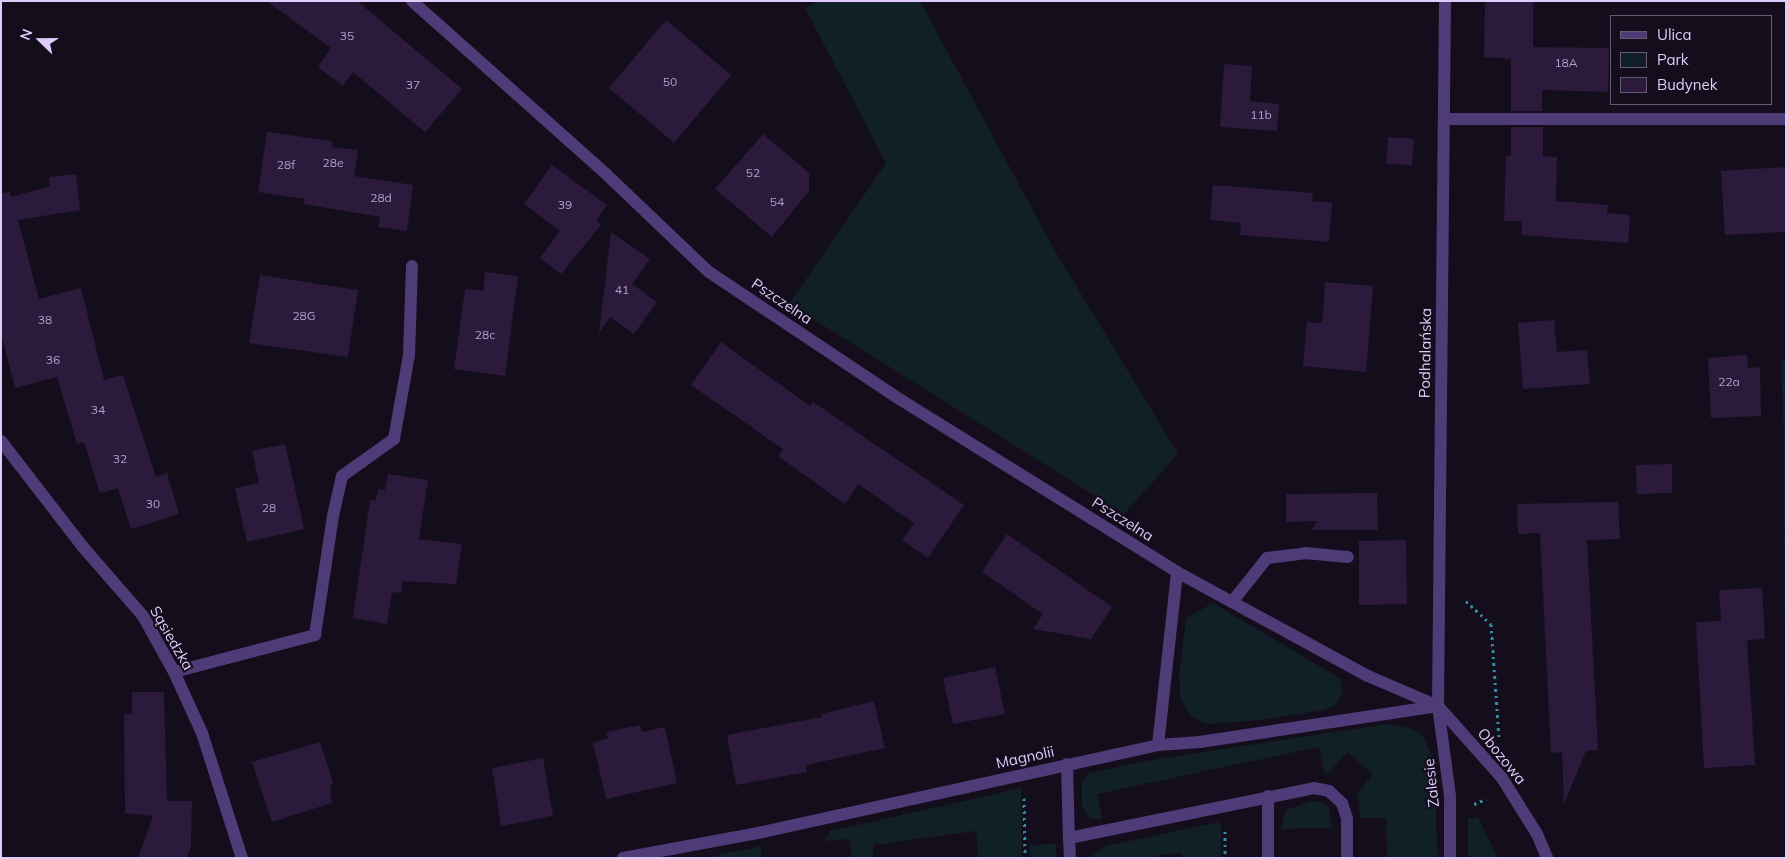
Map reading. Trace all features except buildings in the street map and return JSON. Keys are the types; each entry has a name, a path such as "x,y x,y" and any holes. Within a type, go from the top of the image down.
{"street":[{"name":"Pszczelna","path":"412,1 608,175 709,272 901,400 1177,572 1368,676 1438,706"},
{"name":"Podhalańska","path":"1438,706 1445,1"},
{"path":"1444,119 1786,119"},
{"path":"174,672 315,635 333,516 342,476 394,439 409,354 412,266"},
{"name":"Sąsiedzka","path":"1,442 83,547 143,616 174,672 202,733 242,858"},
{"path":"1232,602 1267,558 1305,553 1348,557"},
{"path":"1158,744 1177,572"},
{"name":"Magnolii","path":"623,858 763,832 1158,744 1200,742 1438,706"},
{"name":"Obozowa","path":"1438,706 1502,778 1537,834 1547,858"},
{"name":"Zalesie","path":"1438,706 1450,810 1450,858"},
{"path":"1067,764 1070,858"},
{"path":"1069,838 1314,788 1333,794 1342,803 1347,818 1347,858"},
{"path":"1268,796 1268,858"}],"path":[{"path":"1450,810 1482,802 1496,792 1502,778 1491,624 1466,601"},
{"path":"1022,774 1026,858"}],"green space":[{"path":"820,1 920,1 1051,244 1178,454 1124,514 789,304 886,163 805,8"},
{"path":"1786,360 1785,766 1784,440 1781,361"},
{"path":"1213,603 1341,679 1342,694 1337,703 1325,710 1263,720 1206,724 1191,717 1181,700 1179,679 1186,618"},
{"path":"1387,724 1414,729 1425,739 1433,759 1438,858 1387,858 1386,818 1360,818 1359,799 1356,795 1373,774 1347,752 1329,773 1324,772 1319,747 1097,794 1102,819 1090,818 1082,807 1082,782 1089,773 1151,760"},
{"path":"1021,788 1022,858 978,858 976,831 874,845 873,858 851,858 850,839 823,841 831,831"},
{"path":"1310,801 1321,802 1329,808 1332,828 1281,829 1286,810"},
{"path":"1478,817 1498,858 1468,858 1468,818"},
{"path":"1218,822 1221,826 1221,858 1182,858 1181,853 1158,855 1158,858 1088,858 1106,846"},
{"path":"1056,844 1056,858 1030,858 1029,845"},
{"path":"761,846 762,858 706,858"}]}
